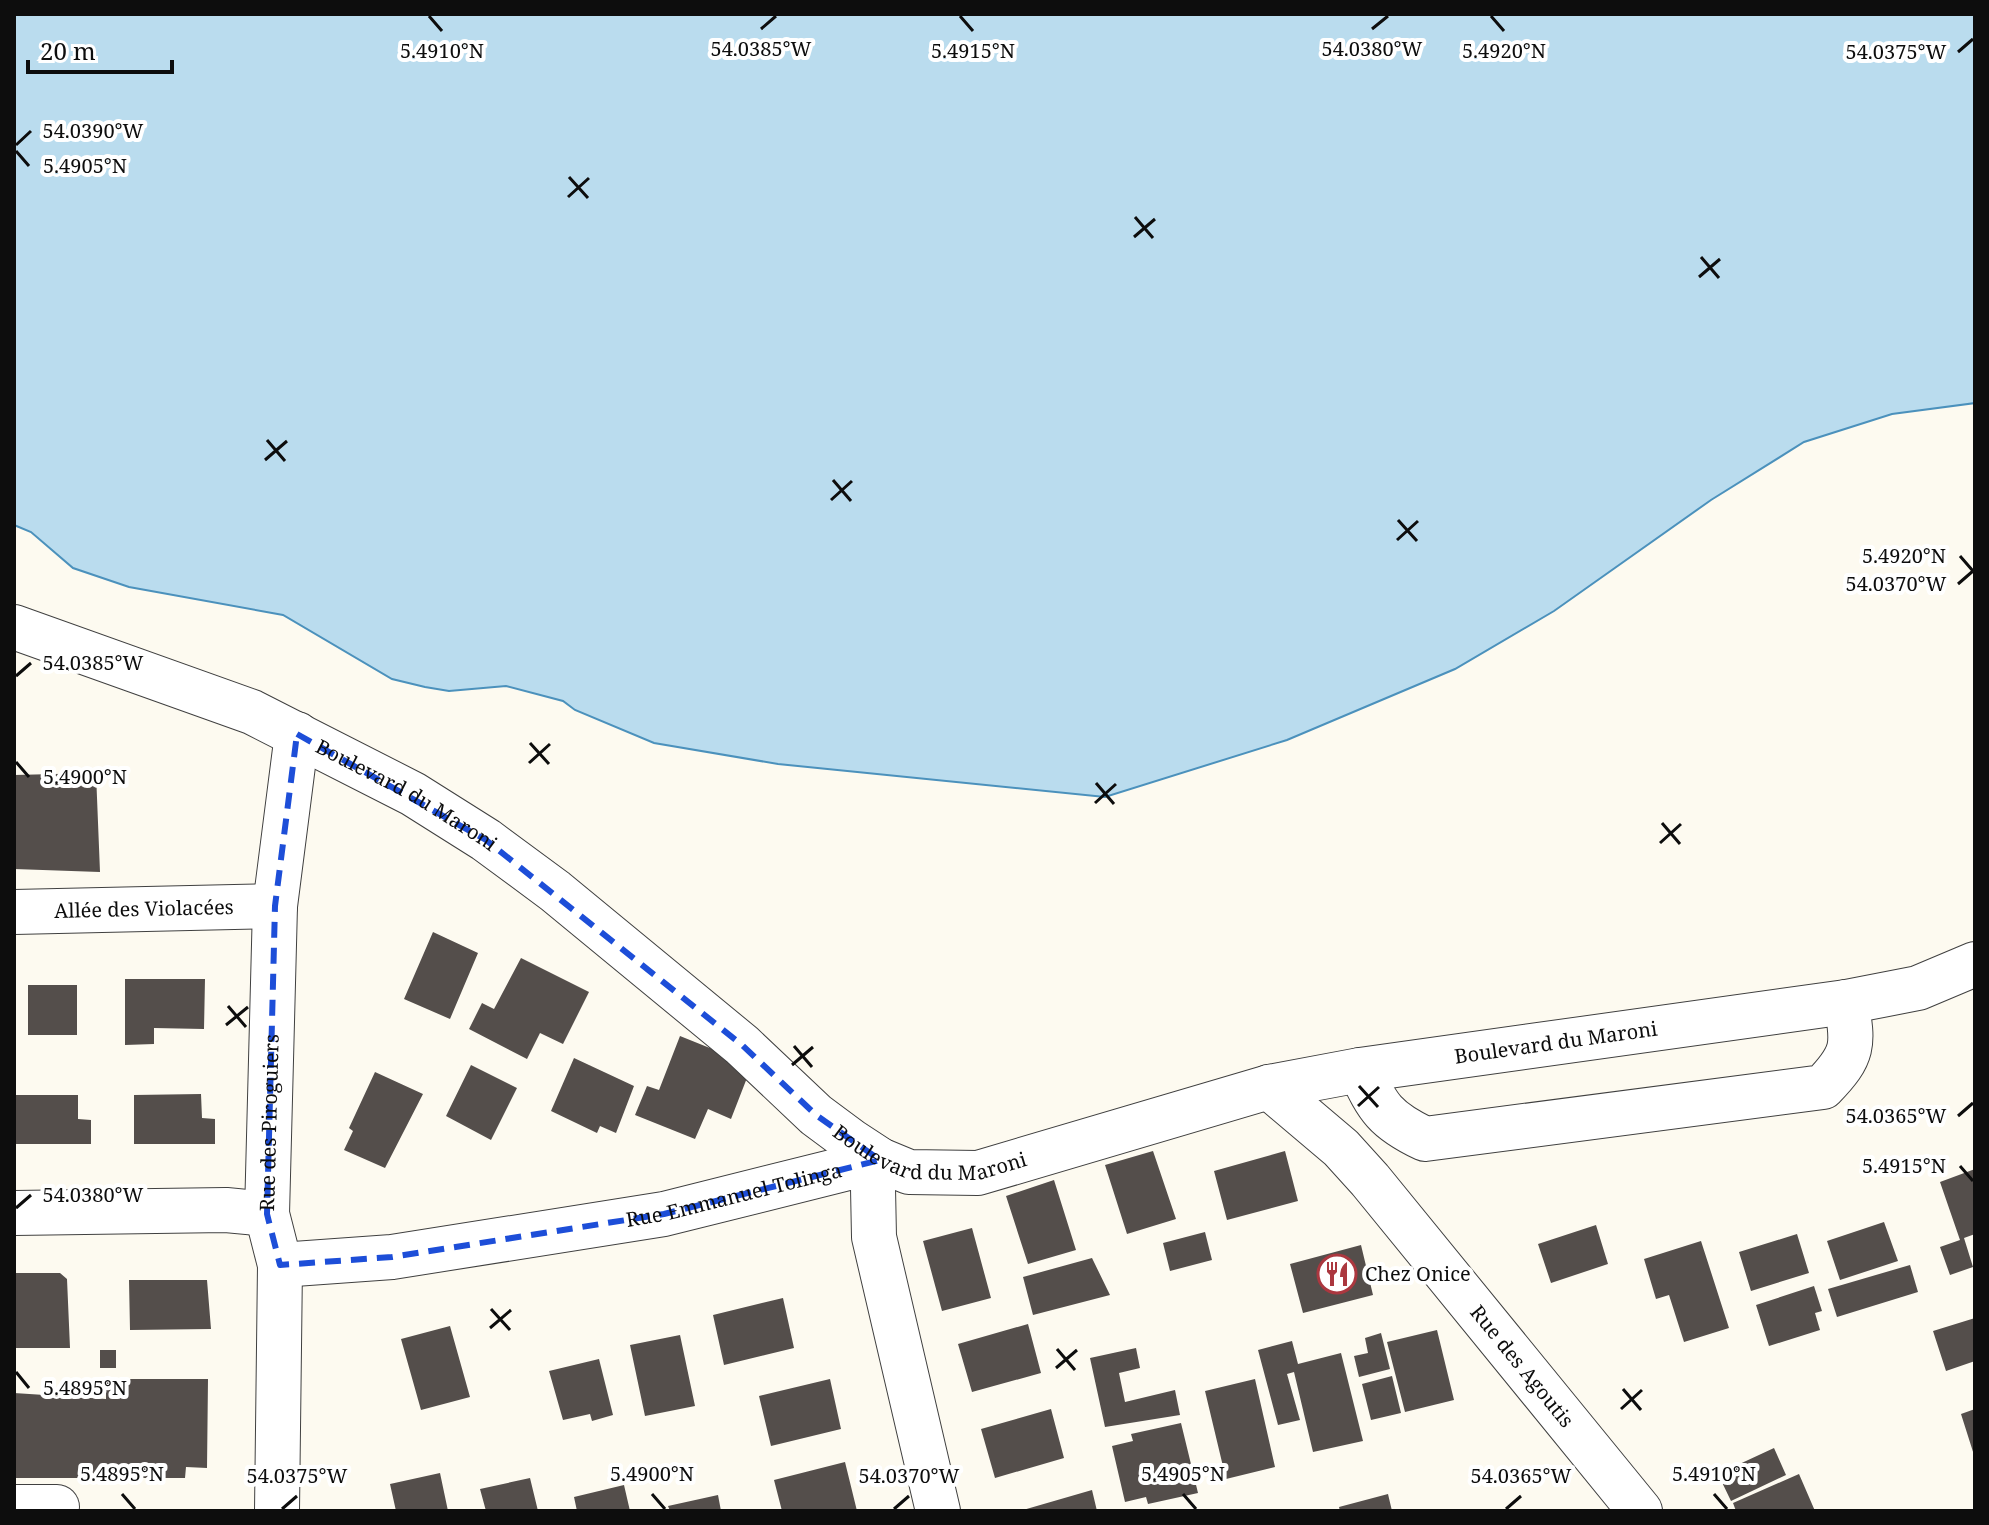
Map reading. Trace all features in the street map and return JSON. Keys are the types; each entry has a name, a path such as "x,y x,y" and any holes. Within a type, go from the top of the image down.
{"street":[{"name":"Boulevard du Maroni","path":"14,627 252,712 413,794 486,840 555,891 742,1045 816,1115 880,1160 909,1172 978,1173 1269,1087 1360,1070 1846,1002 1918,988 1975,964"},
{"name":"Rue des Piroguiers","path":"277,1511 280,1265 267,1214 275,906 297,734"},
{"name":"Allée des Violacées","path":"14,912 275,906"},
{"path":"1360,1070 1379,1110 1399,1127 1425,1139 1823,1087 1843,1066 1854,1042 1846,1002"},
{"name":"Rue des Agoutis","path":"1269,1087 1341,1148 1370,1180 1640,1511"},
{"name":"Rue Emmanuel Tolinga","path":"280,1265 392,1257 664,1214 880,1160 873,1188 874,1237 938,1511"},
{"path":"14,1213 226,1210 267,1214"},
{"path":"14,1507 57,1507"}],"highlighted area":[{"path":"297,734 486,840 742,1045 816,1115 880,1160 664,1214 392,1257 280,1265 267,1214 275,906"}],"water":[{"path":"14,14 1975,14 1975,403 1892,414 1804,442 1711,500 1554,611 1455,669 1287,740 1105,797 778,764 654,743 575,710 563,701 506,686 449,691 392,679 283,615 129,587 73,568 31,532 14,525"}],"building":[{"path":"96,773 100,872 14,869 14,775"},
{"path":"433,932 478,953 450,1019 404,999"},
{"path":"521,958 589,992 563,1044 540,1033 527,1059 469,1029 482,1003 494,1009"},
{"path":"125,979 205,979 204,1029 154,1028 154,1044 125,1045"},
{"path":"28,985 77,985 77,1035 28,1035"},
{"path":"680,1036 752,1065 731,1119 708,1109 695,1139 635,1115 647,1086 659,1090"},
{"path":"574,1058 634,1086 616,1133 600,1126 597,1133 551,1111"},
{"path":"471,1065 517,1088 491,1140 446,1116"},
{"path":"375,1072 423,1094 385,1168 344,1150 353,1131 349,1128"},
{"path":"201,1094 202,1118 215,1119 215,1144 134,1144 134,1095"},
{"path":"14,1095 78,1095 78,1119 91,1120 91,1144 14,1144"},
{"path":"1153,1151 1176,1219 1127,1234 1105,1165"},
{"path":"1285,1151 1298,1201 1227,1220 1214,1171"},
{"path":"1975,1169 1975,1234 1964,1238 1973,1267 1950,1275 1940,1247 1960,1240 1940,1182"},
{"path":"1054,1180 1076,1250 1028,1264 1006,1196"},
{"path":"1884,1222 1898,1261 1840,1280 1827,1241"},
{"path":"1596,1225 1608,1264 1551,1283 1538,1244"},
{"path":"972,1228 991,1298 942,1311 923,1241"},
{"path":"1205,1232 1212,1260 1170,1271 1163,1243"},
{"path":"1797,1234 1809,1273 1751,1291 1739,1252"},
{"path":"1701,1241 1729,1328 1684,1342 1669,1295 1656,1299 1644,1259"},
{"path":"1361,1245 1373,1295 1303,1313 1290,1264"},
{"path":"1092,1258 1110,1295 1033,1315 1023,1277"},
{"path":"1910,1265 1918,1292 1837,1317 1828,1289"},
{"path":"14,1273 60,1273 67,1279 70,1348 14,1348"},
{"path":"129,1280 207,1280 211,1329 130,1330"},
{"path":"1814,1286 1822,1311 1815,1313 1820,1330 1769,1346 1756,1305"},
{"path":"783,1298 794,1348 724,1365 713,1315"},
{"path":"1975,1318 1975,1361 1946,1371 1933,1331"},
{"path":"1028,1324 1041,1373 972,1392 958,1344"},
{"path":"450,1326 470,1397 421,1410 401,1339"},
{"path":"1437,1330 1454,1400 1405,1412 1387,1342"},
{"path":"1381,1333 1390,1369 1359,1377 1354,1356 1368,1353 1365,1338"},
{"path":"680,1335 695,1406 645,1416 630,1345"},
{"path":"1292,1341 1298,1364 1341,1353 1363,1441 1313,1452 1294,1372 1287,1374 1300,1420 1278,1425 1258,1350"},
{"path":"1136,1348 1140,1368 1119,1373 1125,1402 1175,1390 1180,1415 1105,1427 1090,1358"},
{"path":"100,1350 116,1350 116,1368 100,1368"},
{"path":"599,1359 613,1415 592,1421 590,1414 563,1420 549,1371"},
{"path":"1392,1376 1401,1413 1371,1420 1362,1384"},
{"path":"106,1379 208,1379 207,1468 186,1467 185,1478 14,1478 14,1393 106,1399"},
{"path":"830,1379 841,1429 771,1446 759,1396"},
{"path":"1255,1379 1275,1467 1226,1479 1205,1391"},
{"path":"1051,1409 1064,1458 995,1478 981,1429"},
{"path":"1975,1409 1975,1455 1974,1455 1961,1414"},
{"path":"1181,1423 1198,1493 1148,1504 1146,1497 1125,1502 1112,1446 1133,1441 1131,1434"},
{"path":"1774,1448 1786,1475 1731,1501 1718,1474"},
{"path":"845,1462 857,1511 782,1511 774,1480"},
{"path":"440,1473 448,1511 396,1511 390,1484"},
{"path":"1799,1474 1815,1511 1736,1511 1733,1503"},
{"path":"530,1478 538,1511 486,1511 480,1489"},
{"path":"624,1485 630,1511 577,1511 574,1497"},
{"path":"1092,1490 1097,1511 1023,1511 1023,1510"},
{"path":"1388,1494 1392,1511 1340,1511 1339,1507"},
{"path":"718,1495 721,1511 670,1511 668,1506"}],"place":[{"name":"Chez Onice","path":"1337,1274"}]}
